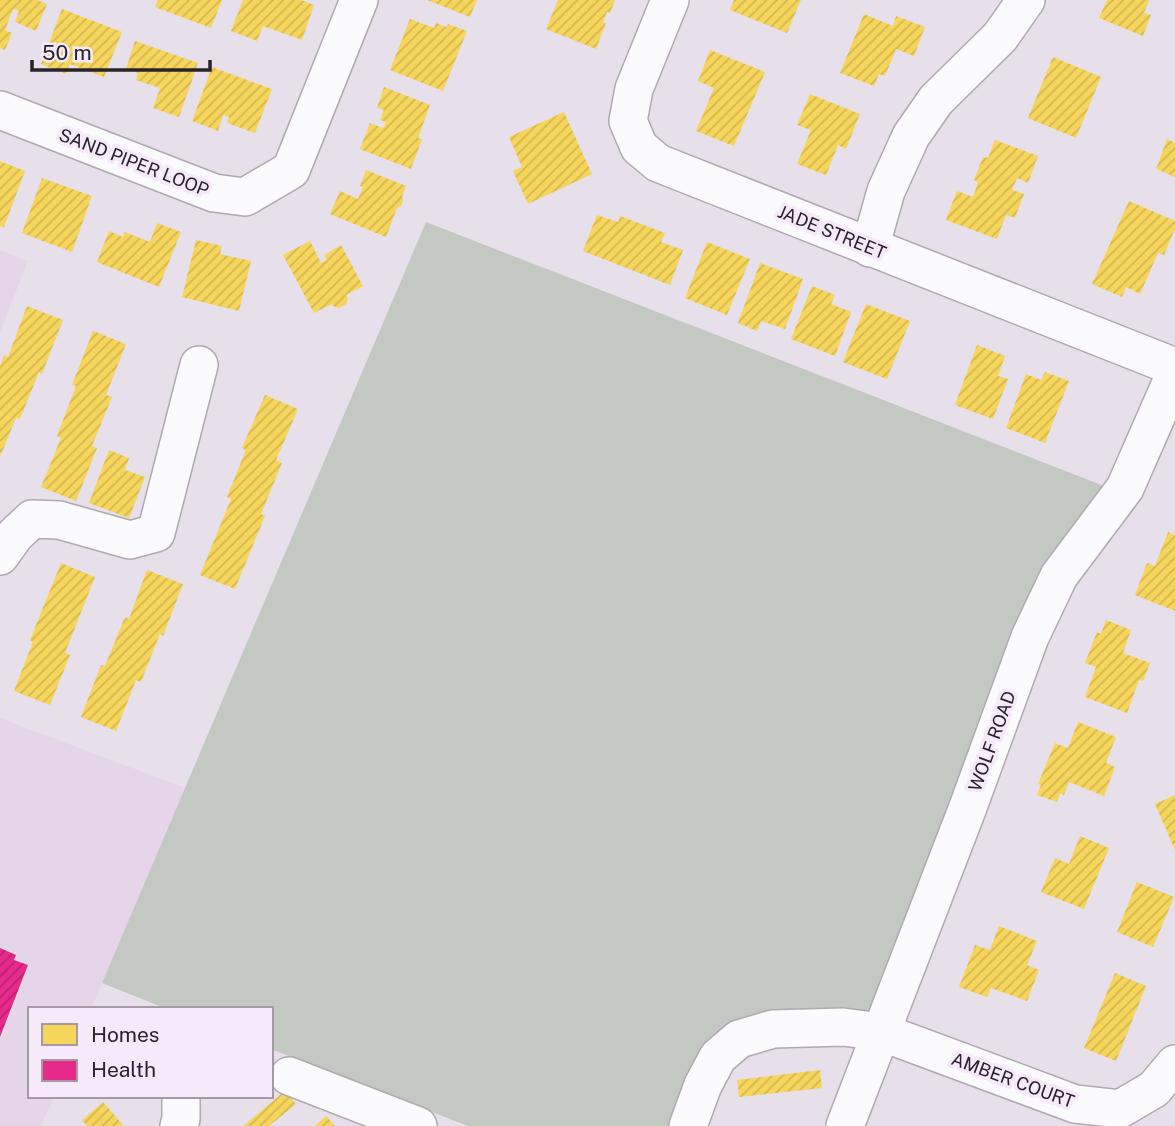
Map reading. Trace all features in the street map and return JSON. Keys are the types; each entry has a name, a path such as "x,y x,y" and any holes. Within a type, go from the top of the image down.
{"street":[{"name":"SAND PIPER LOOP","path":"0,110 214,193 245,197 292,170 359,0"},
{"name":"JADE STREET","path":"670,0 634,89 628,121 639,147 658,163 1175,367"},
{"path":"870,248 886,191 911,136 936,100 1000,37 1026,0"},
{"path":"0,556 15,535 32,519 59,520 130,540 156,533 199,365"},
{"name":"WOLF ROAD","path":"845,1126 968,807 1030,637 1059,576 1125,488 1175,374"},
{"name":"AMBER COURT","path":"688,1126 703,1085 718,1057 739,1039 773,1029 843,1027 881,1032 1075,1104 1120,1109 1154,1089 1175,1064"},
{"path":"289,1076 418,1126"},
{"path":"179,1126 181,1098"}],"shaded area":[{"path":"426,222 1104,486 881,1032 773,1029 718,1057 683,1126 468,1126 273,1050 273,1007 162,1007 102,983"},
{"path":"0,250 28,261 0,332"},
{"path":"0,718 185,788 92,1007 28,1007 28,1098 53,1098 41,1126 0,1126"}],"building: Homes":[{"path":"0,0 37,0 47,4 36,31 15,22 19,11 13,9 5,30 12,33 5,50 0,48"},
{"path":"158,0 222,0 211,28 155,7"},
{"path":"243,0 301,0 314,5 302,40 263,26 257,41 231,31"},
{"path":"427,0 477,0 470,17"},
{"path":"558,0 615,0 603,22 606,23 596,49 546,29"},
{"path":"734,0 801,0 787,33 730,10"},
{"path":"1107,0 1149,0 1144,13 1151,15 1143,36 1099,18"},
{"path":"62,9 122,32 104,77 70,64 66,74 41,64"},
{"path":"864,14 893,26 896,16 925,27 914,56 896,49 885,76 879,74 874,86 840,73"},
{"path":"410,19 434,28 436,23 447,27 448,24 467,31 443,91 390,70"},
{"path":"135,41 198,63 179,117 153,108 160,88 136,80 138,73 126,69"},
{"path":"710,50 765,72 734,146 696,131 714,88 698,81"},
{"path":"1053,57 1101,77 1076,138 1028,118"},
{"path":"212,67 272,89 255,133 227,123 229,117 223,115 218,131 192,121"},
{"path":"384,87 430,105 418,138 422,139 411,169 360,149 370,123 383,128 386,122 380,120 384,110 377,108"},
{"path":"810,94 860,114 846,149 838,145 826,175 797,164 811,130 797,125"},
{"path":"564,112 592,174 528,204 513,171 522,167 509,137"},
{"path":"1167,139 1175,143 1175,177 1156,169"},
{"path":"995,140 1038,156 1028,183 1017,178 1012,190 1024,194 1015,218 1006,215 997,239 946,220 957,191 973,197 978,182 974,180 983,157 988,158"},
{"path":"0,161 25,171 4,227 0,226"},
{"path":"366,170 406,186 401,206 397,208 386,237 330,214 340,191 358,199"},
{"path":"42,178 92,196 72,252 22,233"},
{"path":"1129,201 1175,221 1175,229 1164,255 1158,253 1140,294 1126,287 1122,297 1092,284"},
{"path":"597,215 618,222 620,216 665,233 661,242 683,250 670,285 583,251"},
{"path":"157,223 181,232 159,287 97,262 109,231 123,237 125,232 150,242"},
{"path":"196,240 222,246 220,254 251,261 239,311 182,297"},
{"path":"310,241 321,263 327,260 324,255 341,245 363,286 346,295 346,304 339,308 332,304 314,313 283,255"},
{"path":"707,242 750,259 727,315 685,298"},
{"path":"760,263 803,279 785,329 761,321 757,331 738,323"},
{"path":"812,286 835,295 831,304 851,312 835,356 791,339"},
{"path":"866,304 910,321 887,379 843,362"},
{"path":"27,306 63,320 42,374 39,372 20,419 16,418 0,457 0,366 4,355 8,357"},
{"path":"93,331 126,344 106,395 112,397 92,446 97,448 76,501 41,487 61,438 57,436 76,386 72,385"},
{"path":"977,345 1005,356 998,376 1008,379 993,419 955,405"},
{"path":"1045,372 1069,381 1045,443 1006,428 1026,374 1041,380"},
{"path":"265,395 298,409 276,460 282,463 261,514 265,516 235,589 200,575 231,499 227,497 246,450 242,448"},
{"path":"109,450 129,458 125,470 145,477 129,518 89,503"},
{"path":"1168,532 1175,535 1175,611 1135,595 1147,563 1155,566"},
{"path":"61,563 95,577 65,653 70,655 50,705 14,691 33,642 30,640"},
{"path":"147,570 183,584 163,636 160,634 141,682 136,680 116,731 81,717 101,665 105,666 125,617 129,619"},
{"path":"1106,620 1131,630 1123,653 1150,663 1143,681 1139,680 1127,713 1085,697 1096,667 1085,663 1097,632 1101,634"},
{"path":"1078,722 1116,737 1106,763 1115,767 1104,796 1069,782 1064,795 1060,793 1057,802 1037,795 1041,785 1038,784 1055,743 1068,748"},
{"path":"1175,795 1175,850 1155,804"},
{"path":"1080,836 1109,848 1084,909 1041,892 1055,858 1069,864"},
{"path":"1137,882 1174,897 1153,947 1117,932"},
{"path":"999,926 1037,941 1027,965 1039,970 1027,1001 991,988 987,997 959,987 975,945 990,950"},
{"path":"1115,973 1146,986 1116,1061 1084,1048"},
{"path":"820,1070 822,1088 739,1097 737,1080"},
{"path":"285,1091 296,1104 269,1126 243,1126"},
{"path":"103,1102 123,1125 87,1126 82,1120"},
{"path":"326,1116 335,1126 315,1126"}],"building: Health":[{"path":"0,948 16,955 14,960 28,965 0,1037"}]}
